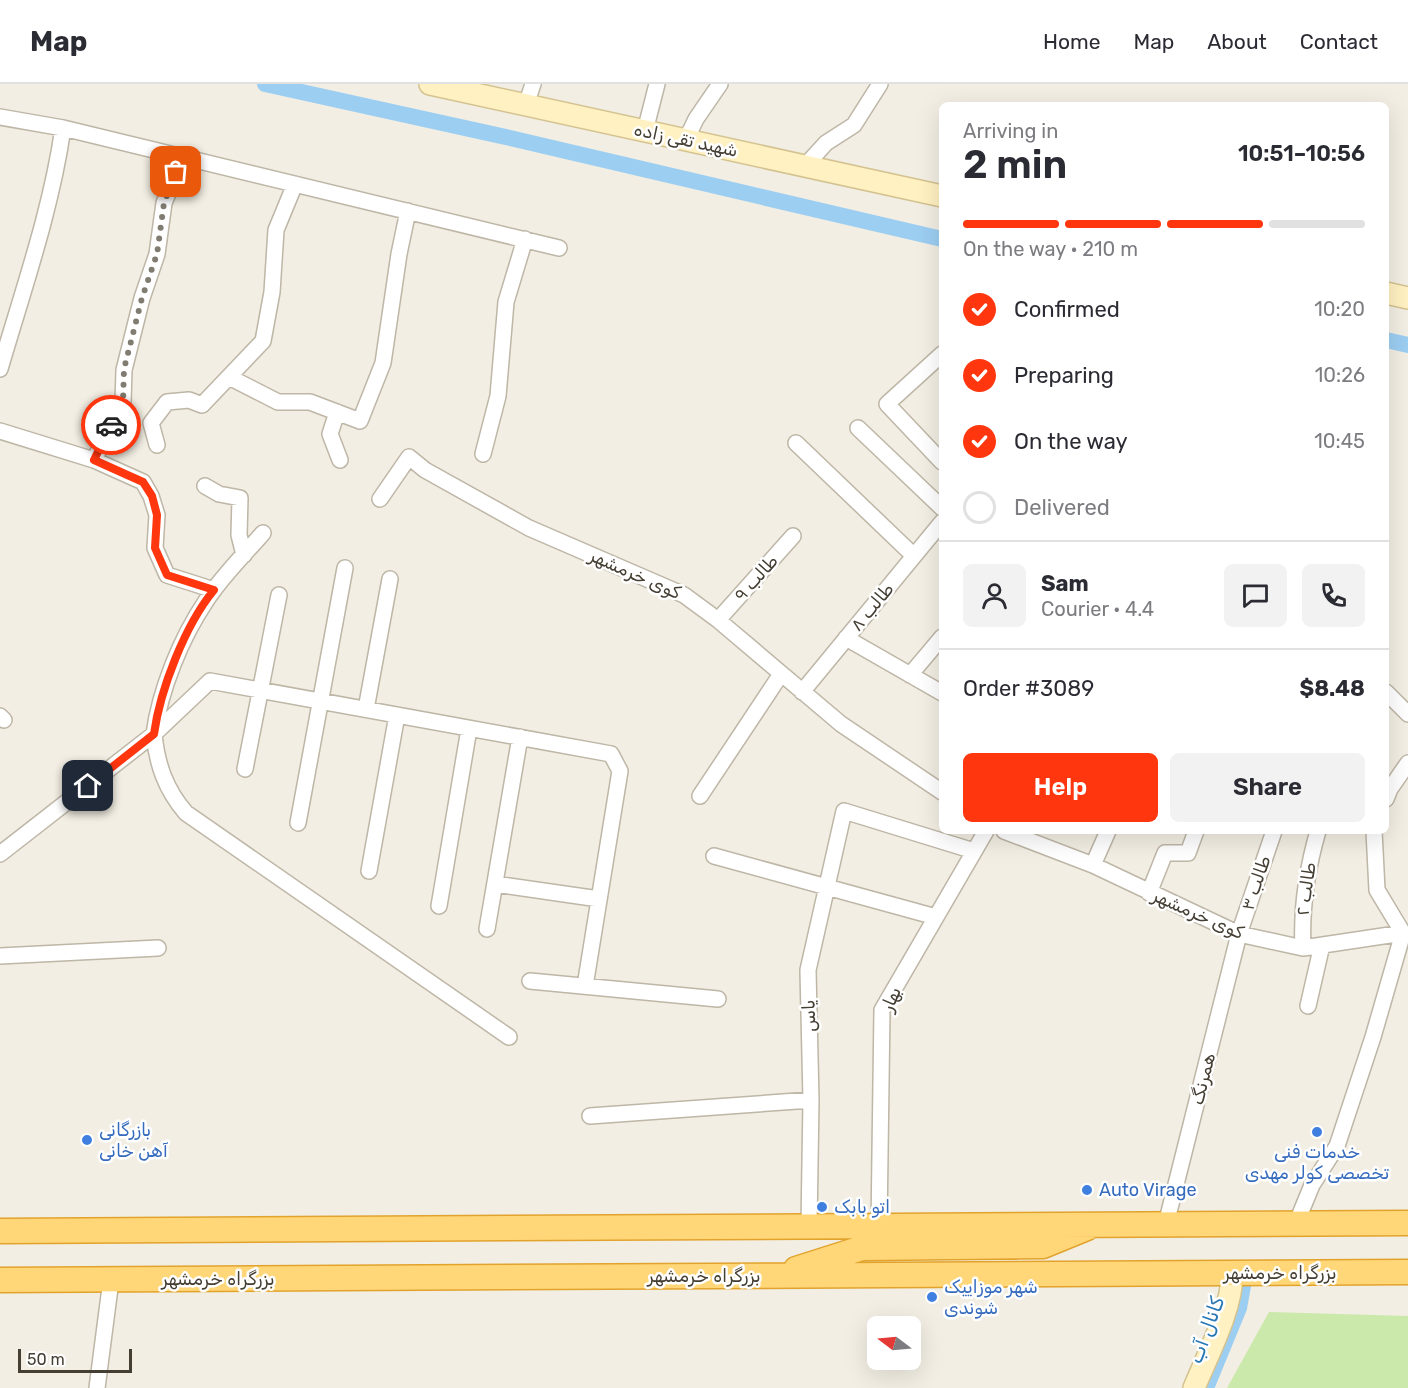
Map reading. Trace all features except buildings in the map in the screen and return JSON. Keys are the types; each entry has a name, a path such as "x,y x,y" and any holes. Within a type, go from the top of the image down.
{"highway":[{"path":"774,1276 858,1249 946,1236 1096,1225 1408,1223"},
{"path":"0,1231 879,1226 946,1236"},
{"path":"945,1275 946,1236"},
{"name":"بزرگراه خرمشهر","path":"0,1280 1408,1272"}],"main road":[{"name":"شهید تقی زاده","path":"430,84 939,195"},
{"path":"1389,294 1408,298"},
{"path":"1194,1388 1223,1318 1232,1284 1232,1273"}],"street":[{"path":"526,105 533,84"},
{"path":"645,131 657,84"},
{"path":"686,140 696,119 720,84"},
{"path":"805,166 826,142 854,125 880,84"},
{"path":"0,117 63,128 560,248"},
{"path":"0,369 42,229 58,163 63,128"},
{"path":"94,460 123,402 124,369 142,298 157,254 164,203 183,157"},
{"path":"157,445 151,423 167,402 189,400 202,405 263,341 272,292 276,230 295,184"},
{"path":"229,377 278,402 310,402 360,421 384,363 394,286 408,211"},
{"path":"483,454 498,396 507,302 525,239"},
{"path":"939,357 887,404 939,459"},
{"path":"337,412 330,434 340,460"},
{"path":"858,428 939,505"},
{"path":"0,431 94,460 143,482 152,496 157,515 155,548 167,575 214,590"},
{"path":"796,443 914,556"},
{"name":"کوی خرمشهر","path":"380,499 409,457 425,470 529,528 684,595 718,620 841,724 939,790"},
{"path":"205,486 219,494 240,498 239,535 244,555"},
{"name":"طالب ۸","path":"802,692 939,526"},
{"path":"263,533 214,590 190,627 157,712 154,734 157,758 175,801 186,813 509,1037"},
{"name":"طالب ۹","path":"718,620 793,536"},
{"path":"298,823 345,568"},
{"path":"366,710 390,579"},
{"path":"245,769 279,595"},
{"path":"846,639 939,691"},
{"path":"910,675 939,641"},
{"path":"700,795 781,674"},
{"path":"0,854 154,734 210,681 610,754 621,771 585,986"},
{"path":"1389,695 1408,714"},
{"path":"369,871 397,715"},
{"path":"439,906 469,729"},
{"path":"487,929 520,737"},
{"path":"1389,792 1408,763"},
{"name":"یاس","path":"809,1226 811,1100 808,970 844,811 974,851"},
{"name":"بهار","path":"879,1226 882,1010 984,834"},
{"name":"کوی خرمشهر","path":"1012,834 1093,865 1239,934 1303,948 1406,934"},
{"path":"1093,865 1107,834"},
{"path":"1149,893 1165,853 1188,853 1195,834"},
{"name":"طالب ۳","path":"1239,934 1273,834"},
{"name":"طالب ۲","path":"1303,948 1302,925 1306,882 1317,834"},
{"path":"1296,1224 1312,1185 1337,1146 1406,934 1377,890 1374,834"},
{"path":"714,856 936,917"},
{"path":"495,884 599,899"},
{"name":"همرنگ","path":"1166,1224 1239,934"},
{"path":"1308,1006 1322,945"},
{"path":"0,956 159,948"},
{"path":"530,981 718,999"},
{"path":"590,1116 811,1100"},
{"path":"97,1388 111,1280"}],"green space":[{"path":"1269,1312 1408,1316 1408,1388 1227,1388"}],"waterway":[{"path":"265,84 510,138 939,238"},
{"path":"1389,341 1408,345"},
{"name":"کانال آب","path":"1206,1388 1239,1308 1243,1286"}],"way so far":[{"path":"111,425 123,402 124,369 142,298 157,254 164,203 176,172"}],"place":[{"name":"خدمات فنی تخصصی کولر مهدی","path":"1317,1132"},
{"name":"بازرگانی آهن خانی","path":"87,1140"},
{"name":"Auto Virage","path":"1087,1190"},
{"name":"اتو بابک","path":"822,1207"},
{"name":"شهر موزاییک شوندی","path":"932,1297"}],"route":[{"path":"88,786 154,734 157,712 172,670 190,627 214,590 167,575 155,548 157,515 152,496 143,482 94,460 111,425"}]}
